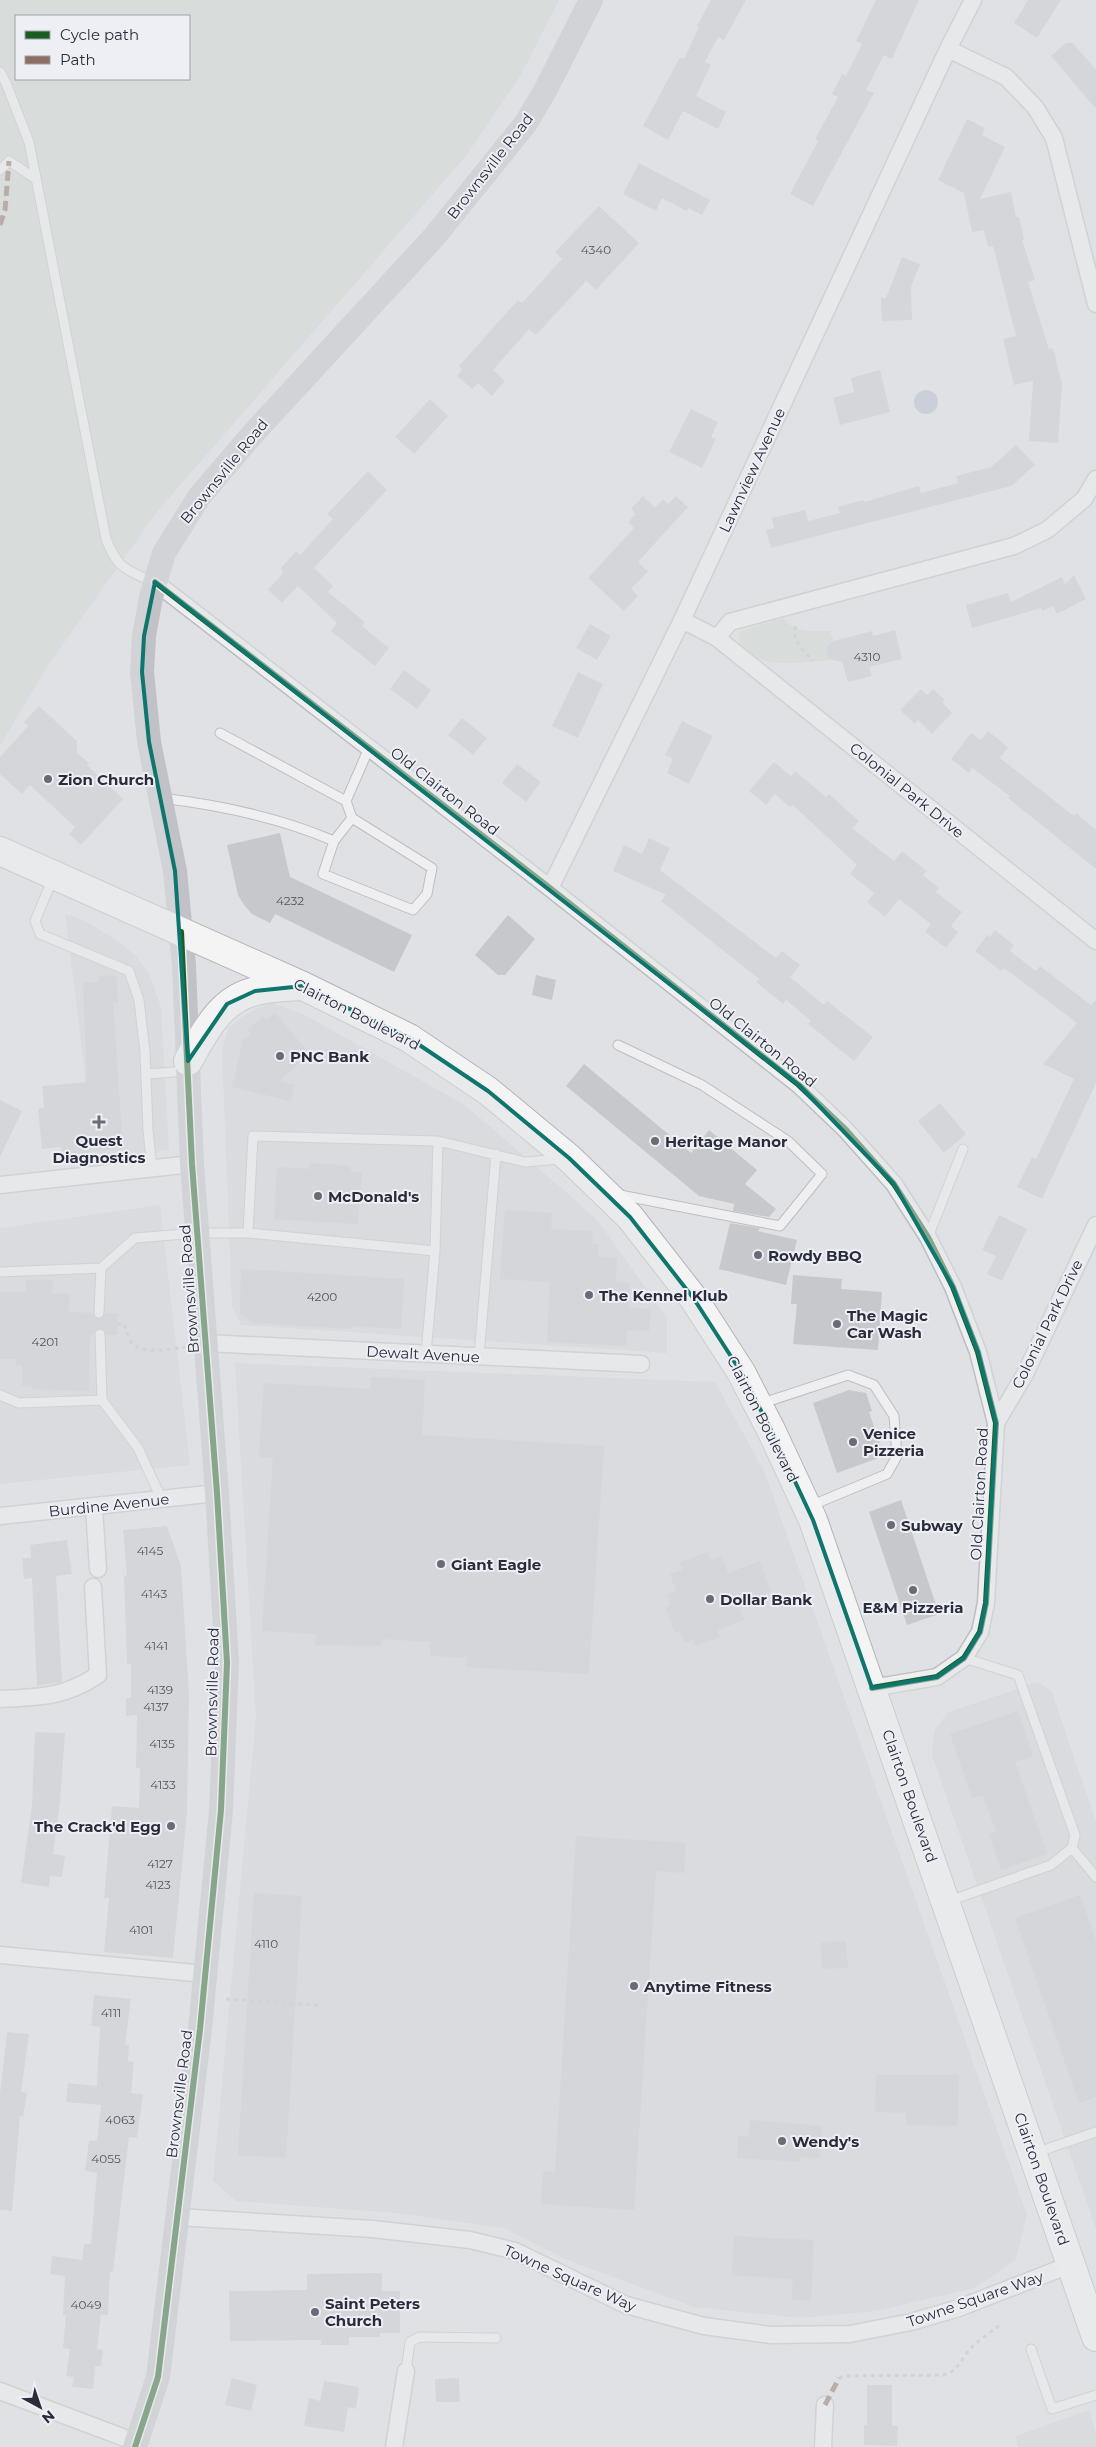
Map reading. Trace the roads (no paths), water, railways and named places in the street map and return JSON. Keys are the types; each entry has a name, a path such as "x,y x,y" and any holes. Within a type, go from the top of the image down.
{"highway":[{"name":"Clairton Boulevard","path":"0,851 303,986 409,1038 488,1091 568,1158 630,1217 694,1299 741,1372 807,1508 872,1688 1095,2328"},
{"path":"188,1066 215,1016 227,1004 255,991 303,986"}],"main road":[{"name":"Brownsville Road","path":"136,2445 158,2377 203,1998 222,1810 227,1663 218,1493 192,1164 181,932 175,871 149,742 142,672 144,636 155,582 164,554 199,497 250,437 434,237 526,123 546,90 591,0"}],"street":[{"name":"Lawnview Avenue","path":"550,888 682,620 948,49 973,0"},
{"path":"948,49 1006,76 1035,107 1054,138 1096,304"},
{"path":"717,638 730,622 1014,546 1047,530 1084,499 1096,479"},
{"name":"Old Clairton Road","path":"155,582 550,888 799,1085 846,1130 894,1184 928,1237 953,1287 978,1352 996,1423 986,1603 980,1632 964,1658 937,1677 872,1688"},
{"name":"Colonial Park Drive","path":"682,620 717,638 1096,941"},
{"path":"0,1185 192,1164"},
{"name":"Colonial Park Drive","path":"996,1423 1024,1374 1096,1225"},
{"name":"Dewalt Avenue","path":"205,1343 641,1364"},
{"name":"Burdine Avenue","path":"0,1516 218,1493"},
{"path":"94,1507 98,1569"},
{"path":"0,1699 61,1694 74,1690 98,1675 94,1587"},
{"path":"0,1954 205,1974"},
{"name":"Towne Square Way","path":"177,2217 372,2229 470,2240 515,2251 626,2305 704,2326 771,2335 850,2334 911,2322 959,2308 1072,2264"},
{"path":"394,2447 406,2371"},
{"path":"0,2390 136,2445"},
{"path":"823,2447 825,2405"}],"lane":[{"path":"0,72 29,142 106,539 113,556 123,569 155,582"},
{"path":"0,170 9,161 36,179"},
{"path":"220,733 346,801 352,818 432,868 427,894 412,910 323,874 334,841 352,818"},
{"path":"346,801 369,748"},
{"path":"160,798 196,802 299,826 334,841"},
{"path":"54,875 35,921 40,934 129,971 139,1000 152,1168"},
{"path":"605,1192 780,1226 822,1174 788,1140 702,1085 618,1044"},
{"path":"146,1074 188,1066"},
{"path":"248,1233 253,1136 438,1141 524,1162 568,1158"},
{"path":"426,1354 435,1251 438,1141"},
{"path":"928,1237 963,1149"},
{"path":"479,1356 496,1154"},
{"path":"0,1272 102,1268 135,1238 197,1233 248,1233 435,1251"},
{"path":"100,1313 102,1268"},
{"path":"100,1334 102,1400 138,1448 162,1500"},
{"path":"758,1405 815,1384 848,1375 874,1385 894,1416 897,1456 887,1474 807,1508"},
{"path":"0,1395 19,1403 102,1400"},
{"path":"946,1902 1050,1865 1072,1848 1075,1835 1018,1675 964,1658"},
{"path":"1072,1848 1096,1877"},
{"path":"1033,2154 1096,2132"},
{"path":"406,2371 410,2342 419,2337 496,2338"},
{"path":"1031,2349 1052,2409 1096,2395"}],"water":[{"path":"926,390 931,391 937,397 937,407 931,413 926,414 921,413 915,407 914,402 915,397 921,391"}],"place":[{"name":"Zion Church","path":"48,779"},
{"name":"PNC Bank","path":"280,1056"},
{"name":"Quest Diagnostics","path":"99,1122"},
{"name":"Heritage Manor","path":"655,1141"},
{"name":"McDonald's","path":"318,1196"},
{"name":"Rowdy BBQ","path":"758,1255"},
{"name":"The Kennel Klub","path":"589,1295"},
{"name":"The Magic Car Wash","path":"837,1324"},
{"name":"Venice Pizzeria","path":"853,1442"},
{"name":"Subway","path":"891,1525"},
{"name":"Giant Eagle","path":"441,1564"},
{"name":"E&M Pizzeria","path":"913,1590"},
{"name":"Dollar Bank","path":"710,1599"},
{"name":"The Crack'd Egg","path":"171,1826"},
{"name":"Anytime Fitness","path":"634,1986"},
{"name":"Wendy's","path":"782,2141"},
{"name":"Saint Peters Church","path":"315,2312"}]}
